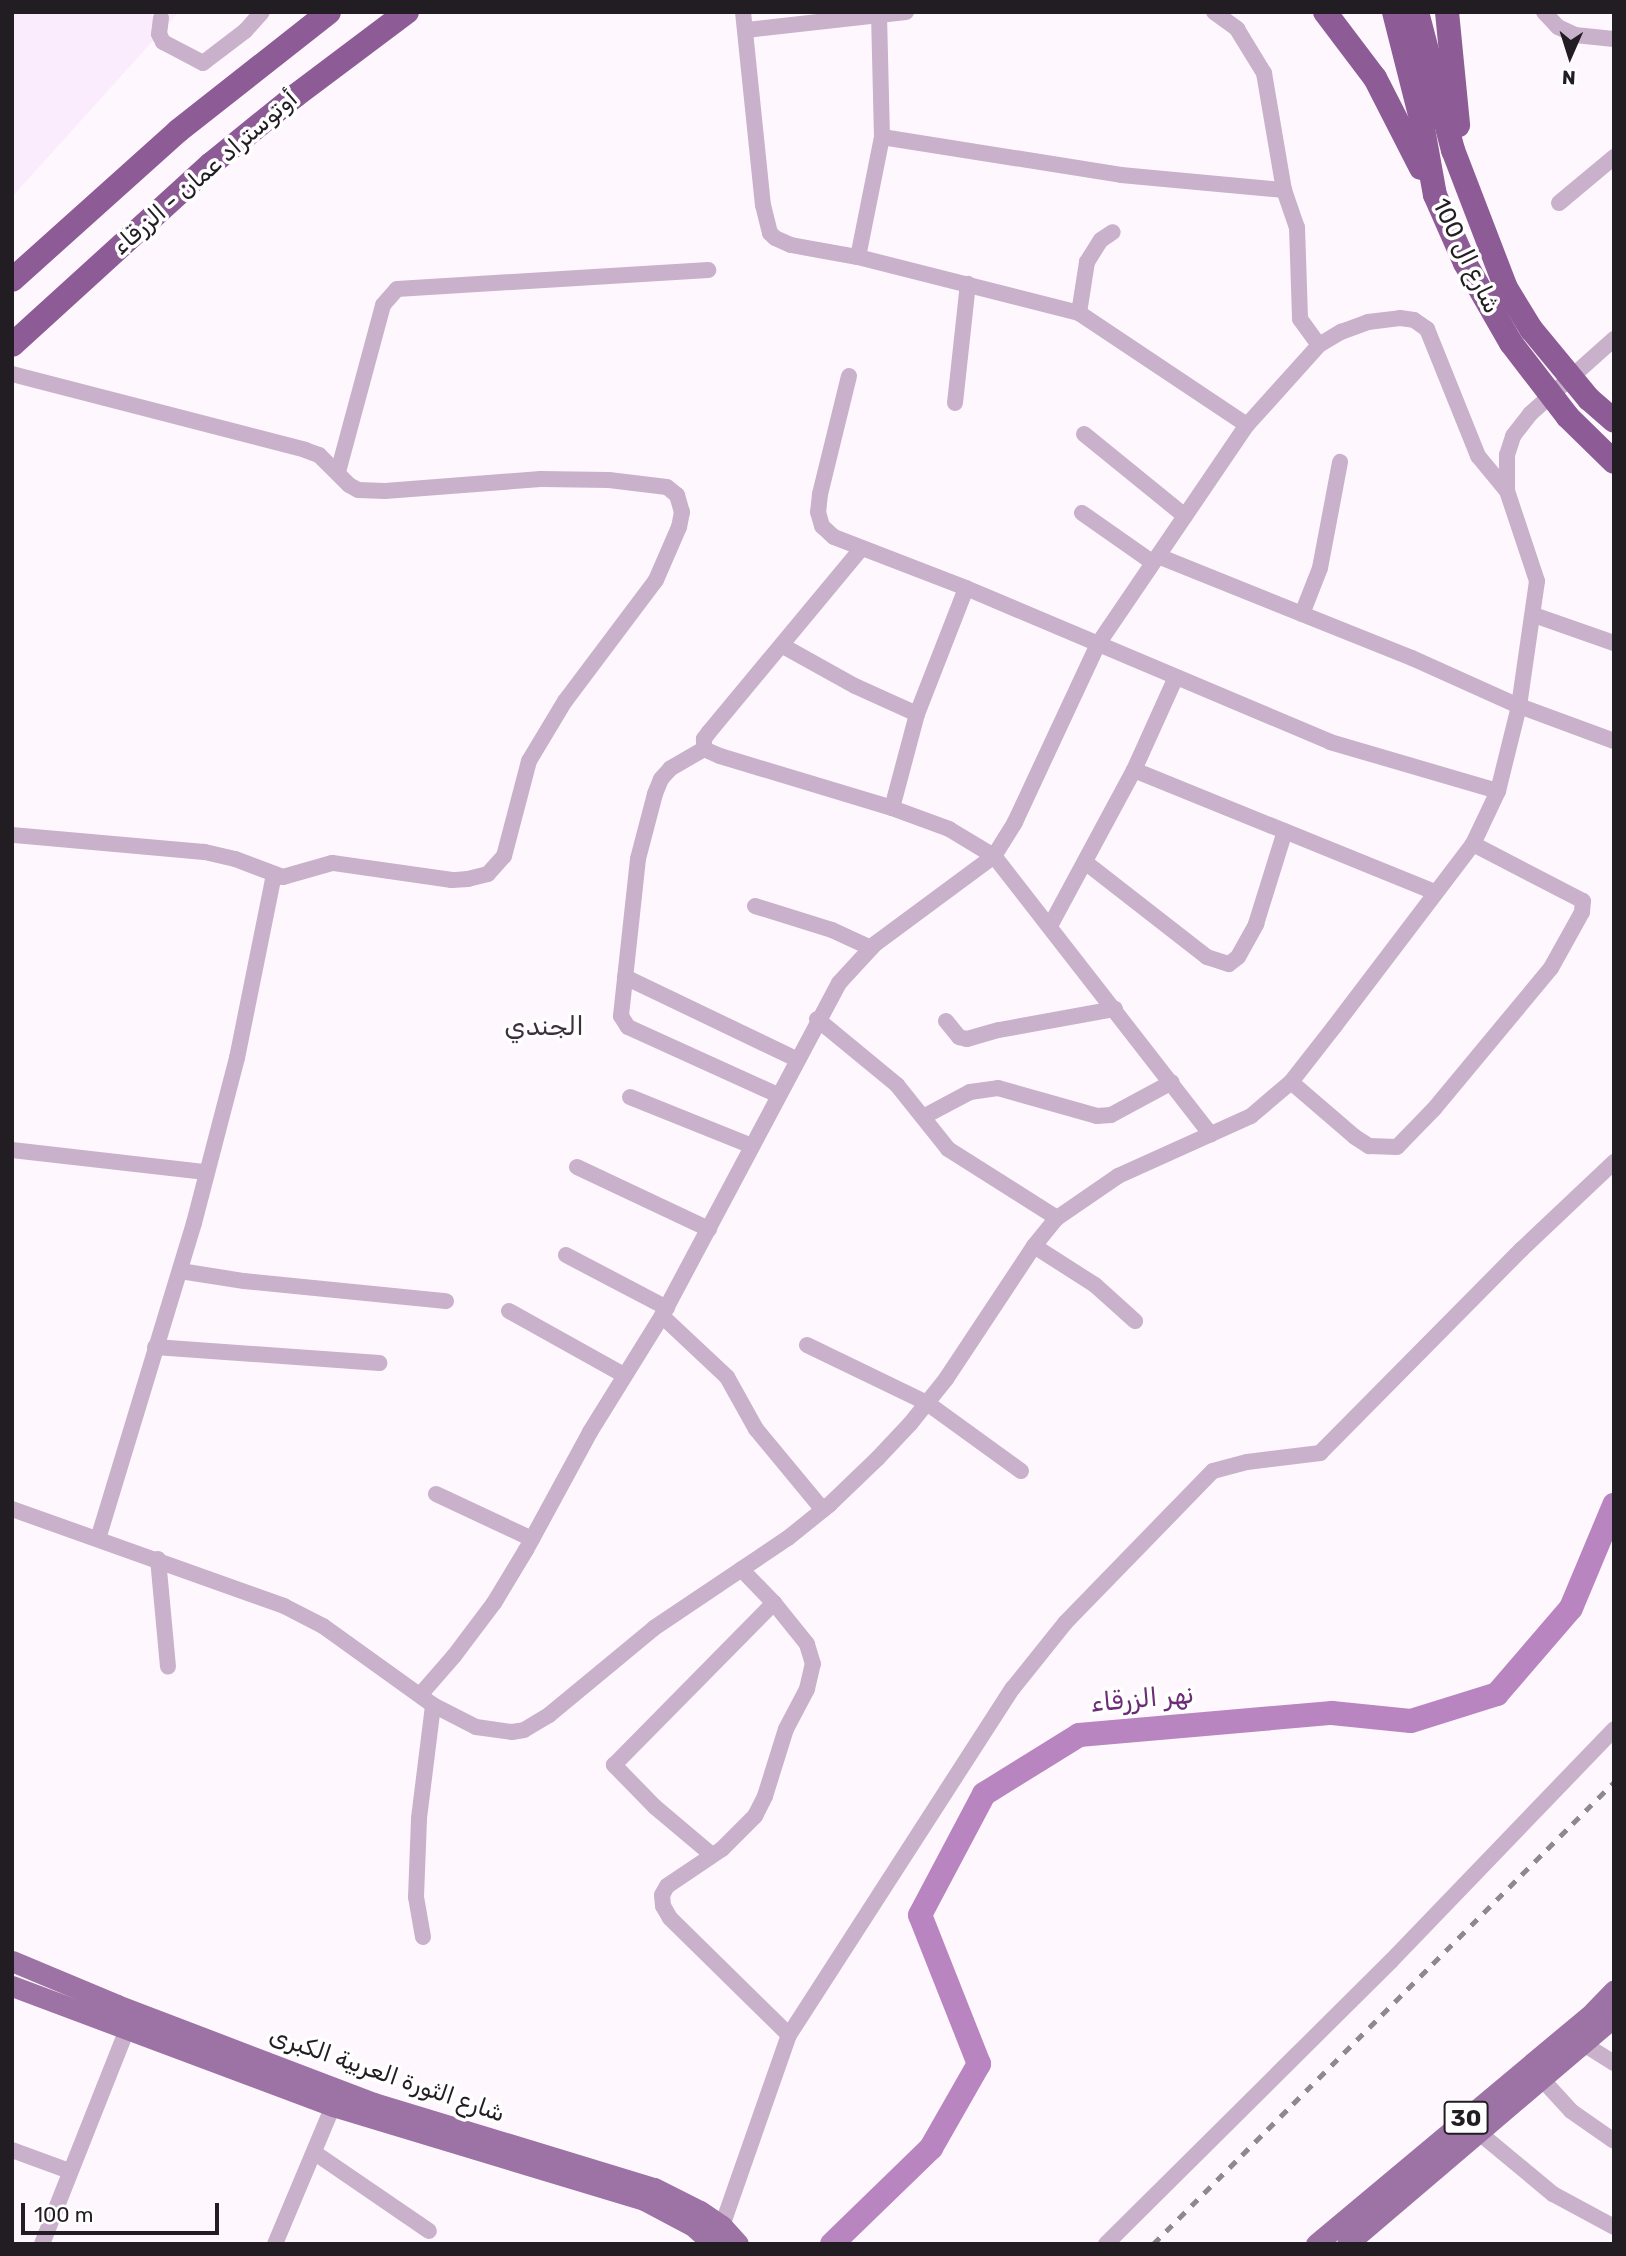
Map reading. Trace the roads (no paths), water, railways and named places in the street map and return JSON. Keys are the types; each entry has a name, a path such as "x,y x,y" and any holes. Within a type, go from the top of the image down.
{"highway":[{"name":"أوتوستراد عمان - الزرقاء","path":"12,280 178,131 329,12"},
{"name":"أوتوستراد عمان - الزرقاء","path":"12,345 211,164 295,96 407,12"},
{"path":"1325,12 1355,49 1387,96 1435,195"},
{"name":"شارع ال 100","path":"1394,12 1422,123 1435,195 1465,263 1511,343 1568,417 1614,462"},
{"name":"شارع ال 100","path":"1417,12 1434,84 1462,178 1506,288 1531,329 1589,399 1614,421"},
{"path":"1447,12 1462,178"}],"main road":[{"name":"شارع الثورة العربية الكبرى","path":"12,1961 117,2005 374,2103 675,2196 718,2235"},
{"name":"شارع الثورة العربية الكبرى","path":"12,1986 333,2106 644,2200 693,2226 738,2244"},
{"name":"30","path":"1315,2244 1593,2012 1614,1990"},
{"name":"30","path":"1347,2244 1540,2077 1614,2017"}],"street":[{"path":"161,18 160,39 203,63 246,31 262,12"},
{"path":"743,12 763,205 770,233 791,245 858,257 1079,313 1247,425"},
{"path":"746,30 906,12"},
{"path":"1214,12 1237,29 1264,73 1284,190 1297,227 1300,319 1319,345"},
{"path":"1544,12 1558,27 1575,35 1614,39"},
{"path":"858,257 882,137 879,15"},
{"path":"882,137 1121,175 1284,190"},
{"path":"1559,203 1614,157"},
{"path":"1079,313 1087,262 1101,240 1113,232"},
{"path":"338,472 383,305 397,289 708,270"},
{"path":"955,404 968,284"},
{"path":"12,1509 262,1596 323,1626 426,1700 476,1727 512,1732 524,1730 549,1715 654,1628 741,1570 823,1510 877,1459 927,1403 1034,1247 1058,1218 1118,1176 1251,1116 1291,1082 1473,844 1498,791 1519,706 1538,581 1535,565 1507,491 1472,445 1427,329 1415,320 1400,318 1379,321 1341,332 1319,345 1247,425 1098,644 1015,822 994,856 871,948 839,982 817,1019 664,1312 571,1465 494,1603 454,1656 426,1700 416,1904 423,1937"},
{"path":"1507,491 1507,455 1513,436 1530,414 1614,339"},
{"path":"12,374 305,450 318,455 349,485 366,491 541,479 646,483 673,490 680,499 682,512 679,527 656,580 565,701 529,761 504,856 497,867 479,877 468,879 332,863 293,875 274,875 235,859 204,852 12,835"},
{"path":"849,376 818,512 821,526 834,537 966,588 1330,742 1498,791"},
{"path":"1084,434 1185,516"},
{"path":"1303,614 1320,568 1340,461"},
{"path":"1082,513 1155,559 1303,614 1519,706 1614,741"},
{"path":"704,749 704,739 709,732 783,646 861,548"},
{"path":"892,808 917,714 966,588"},
{"path":"1534,615 1614,643"},
{"path":"783,646 855,686 917,714"},
{"path":"1050,926 1133,770 1177,677"},
{"path":"704,749 720,757 892,808 949,829 994,856 1211,1135"},
{"path":"704,749 670,769 660,779 655,794 638,859 621,1016 628,1027 778,1095"},
{"path":"1133,770 1435,892"},
{"path":"1085,862 1207,957 1229,964 1238,957 1256,924 1286,831"},
{"path":"1291,1082 1369,1146 1397,1147 1434,1109 1550,968 1582,912 1583,901 1473,844"},
{"path":"98,1539 180,1272 237,1058 274,875"},
{"path":"755,906 832,930 871,948"},
{"path":"625,977 796,1059"},
{"path":"946,1021 959,1037 967,1039 999,1030 1115,1009"},
{"path":"817,1019 897,1085 939,1142 1058,1218"},
{"path":"923,1117 970,1092 998,1088 1097,1116 1111,1115 1172,1082"},
{"path":"629,1097 752,1146"},
{"path":"12,1150 206,1171"},
{"path":"718,2235 789,2035 1013,1688 1065,1623 1213,1471 1247,1462 1320,1453 1522,1249 1614,1162"},
{"path":"577,1167 709,1228"},
{"path":"1034,1247 1095,1285 1135,1321"},
{"path":"566,1255 664,1312 727,1377 756,1429 823,1510"},
{"path":"180,1272 446,1301"},
{"path":"509,1311 624,1375"},
{"path":"807,1345 927,1403 1021,1471"},
{"path":"155,1347 379,1363"},
{"path":"436,1494 532,1539"},
{"path":"158,1559 169,1667"},
{"path":"741,1570 774,1603 807,1644 812,1657 812,1673 779,1747 761,1806 738,1833 667,1886 662,1895 663,1906 670,1918 719,1969 789,2035"},
{"path":"712,1855 635,1788 614,1764 774,1603"},
{"path":"1106,2244 1391,1961 1614,1729"},
{"path":"42,2244 127,2029"},
{"path":"1582,2043 1614,2063"},
{"path":"1540,2077 1565,2106 1614,2141"},
{"path":"275,2244 333,2106"},
{"path":"1477,2132 1553,2194 1614,2227"},
{"path":"12,2150 69,2171"},
{"path":"315,2153 429,2231"}],"waterway":[{"name":"نهر الزرقاء","path":"832,2244 931,2148 979,2064 920,1915 984,1794 1079,1735 1332,1713 1411,1721 1497,1694 1571,1608 1614,1505"}],"railway":[{"path":"1153,2244 1614,1782"}],"district":[{"name":"الجندي","path":"544,1027"}]}
